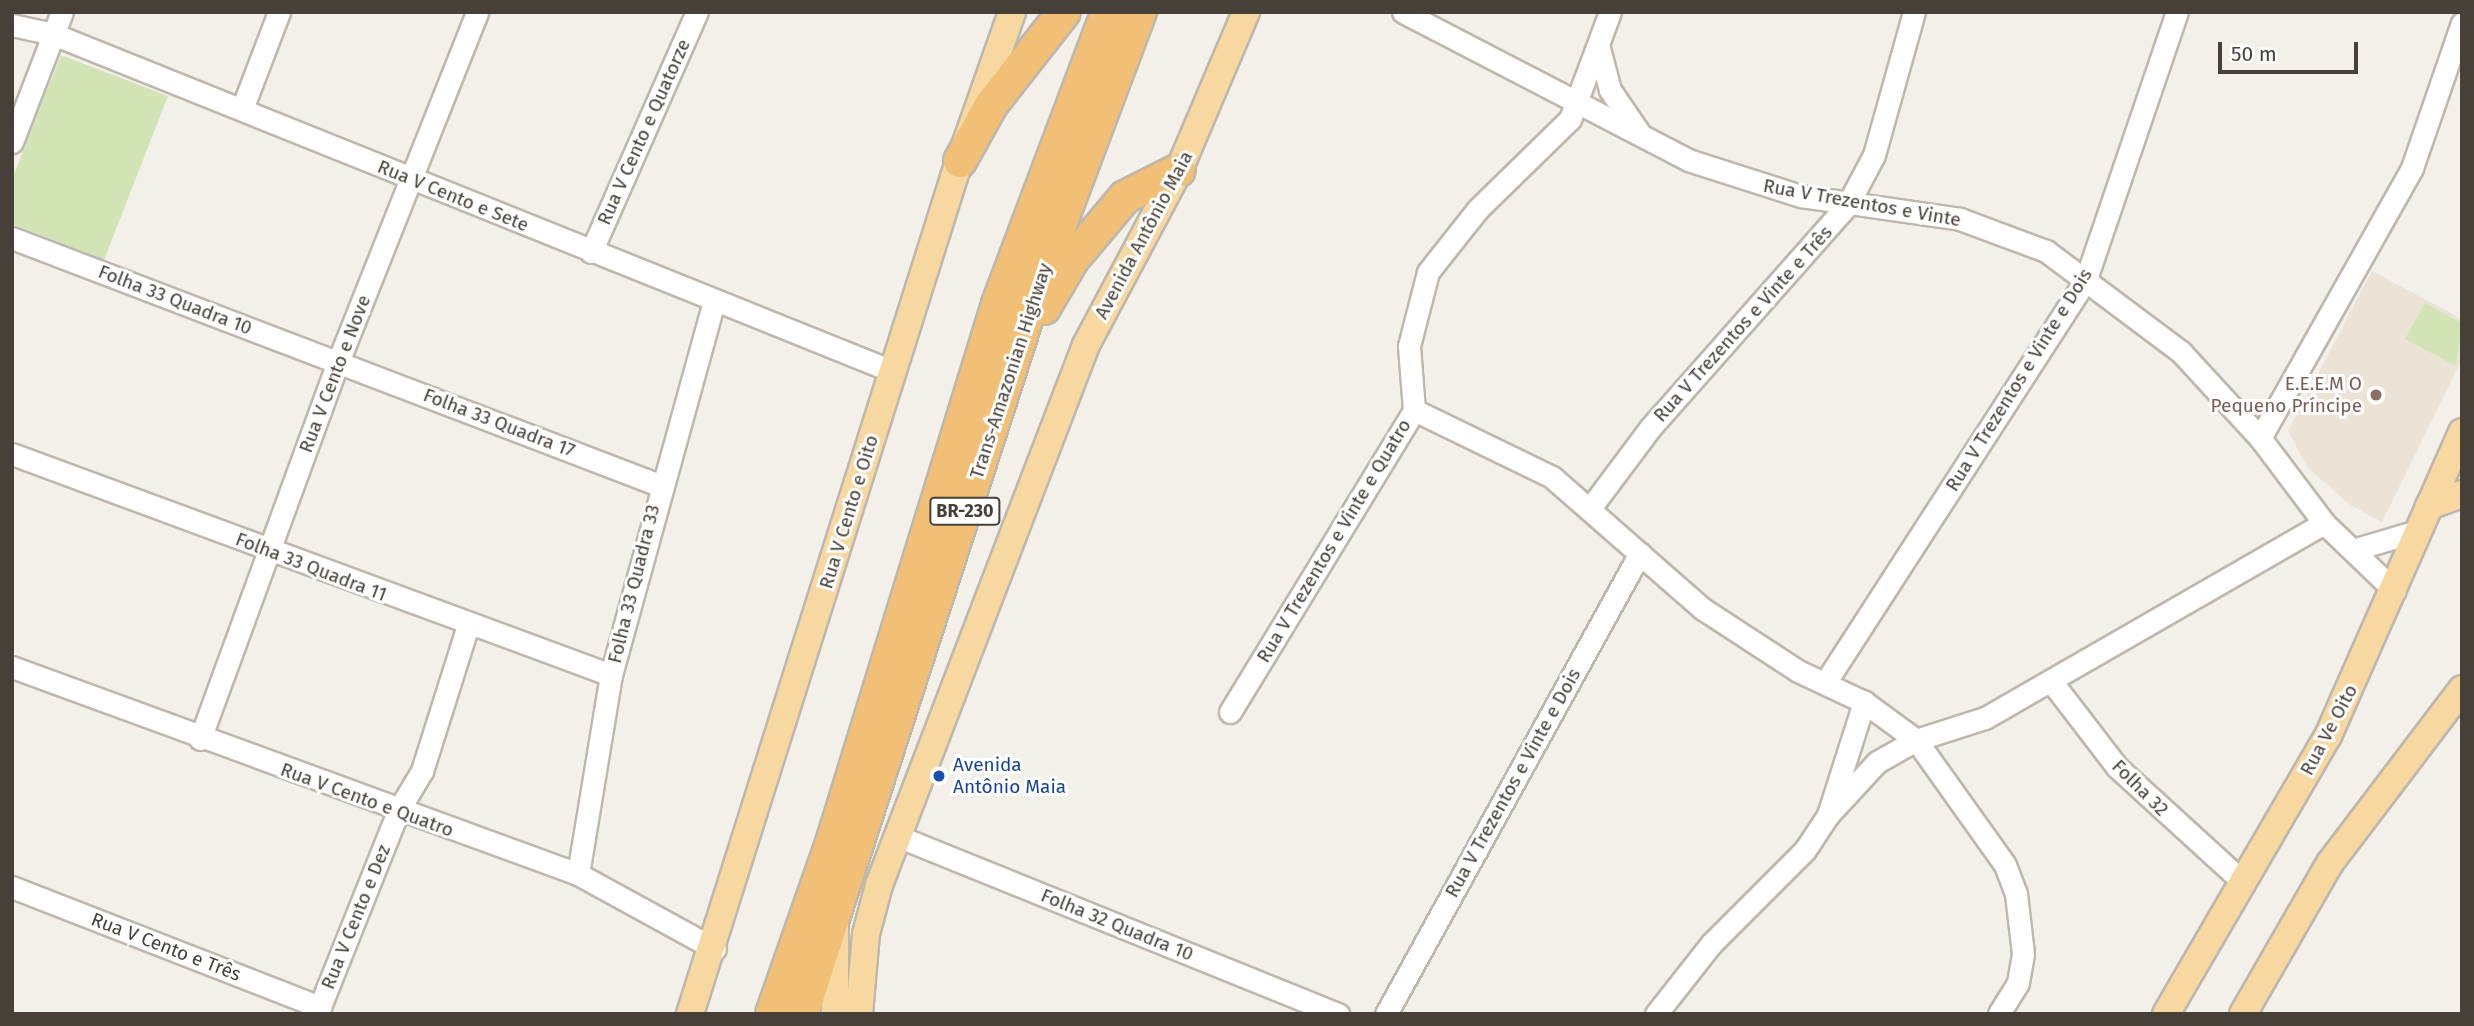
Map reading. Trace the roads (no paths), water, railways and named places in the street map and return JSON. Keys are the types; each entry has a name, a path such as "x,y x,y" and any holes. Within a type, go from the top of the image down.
{"highway":[{"path":"960,161 990,105 1064,12"},
{"name":"Trans-Amazonian Highway","path":"772,1014 832,843 1002,291 1108,12"},
{"name":"Trans-Amazonian Highway","path":"802,1014 835,924 1002,394 1140,12"},
{"path":"1002,394 1072,260 1125,197 1179,170"}],"main road":[{"name":"Rua V Cento e Oito","path":"690,1014 715,949 892,371 1012,12"},
{"name":"Avenida Antônio Maia","path":"859,1014 866,934 897,836 1086,345 1179,170 1246,12"},
{"name":"Rua Ve Oito","path":"2166,1014 2328,736 2395,591 2424,518 2460,440"},
{"path":"2424,518 2462,494"},
{"path":"2243,1014 2296,914 2460,694"},
{"path":"835,924 835,1014"},
{"path":"706,1014 715,949"}],"street":[{"path":"12,142 62,12"},
{"path":"243,109 279,12"},
{"name":"Rua V Cento e Nove","path":"200,739 338,362 477,12"},
{"name":"Rua V Cento e Quatorze","path":"591,252 697,12"},
{"name":"Rua V Trezentos e Vinte","path":"1402,12 1578,106 1755,184 1849,204 1911,209 2009,234 2086,279 2181,352 2260,438 2324,523 2356,550 2395,591"},
{"name":"Rua V Trezentos e Vinte e Quatro","path":"1230,712 1414,410 1409,346 1428,272 1447,243 1520,174 1578,106 1610,12"},
{"name":"Rua V Trezentos e Vinte e Três","path":"1591,507 1650,428 1849,204 1874,155 1914,12"},
{"name":"Rua V Trezentos e Vinte e Dois","path":"1825,683 2086,279 2177,12"},
{"path":"2260,438 2412,168 2462,23"},
{"name":"Rua V Cento e Sete","path":"12,25 53,34 892,371"},
{"path":"1599,47 1610,90 1642,136"},
{"name":"Folha 33 Quadra 10","path":"12,238 338,362"},
{"name":"Folha 33 Quadra 33","path":"578,874 611,675 659,485 714,300"},
{"name":"Folha 33 Quadra 17","path":"338,362 659,485"},
{"path":"1414,410 1552,477 1591,507 1703,609 1825,683 1864,702 1916,740 2005,865 2016,894 2023,954 2018,983 1999,1014"},
{"name":"Folha 33 Quadra 11","path":"12,454 468,625 611,675"},
{"path":"2356,550 2424,518"},
{"path":"1656,1014 1711,944 1805,850 1828,815 1877,762 1916,740 1985,718 2324,523"},
{"name":"Rua V Trezentos e Vinte e Dois","path":"1386,1014 1640,553"},
{"name":"Rua V Cento e Dez","path":"319,1010 398,811 422,771 468,625"},
{"name":"Rua V Cento e Quatro","path":"12,667 200,739 578,874 715,949"},
{"name":"Folha 32","path":"2051,681 2117,767 2244,883"},
{"path":"1828,815 1864,702"},
{"name":"Folha 32 Quadra 10","path":"897,836 1338,1014"},
{"name":"Rua V Cento e Três","path":"12,887 319,1010"}],"place":[{"name":"E.E.E.M O Pequeno Príncipe","path":"2376,395"},
{"name":"Avenida Antônio Maia","path":"939,776"}]}
